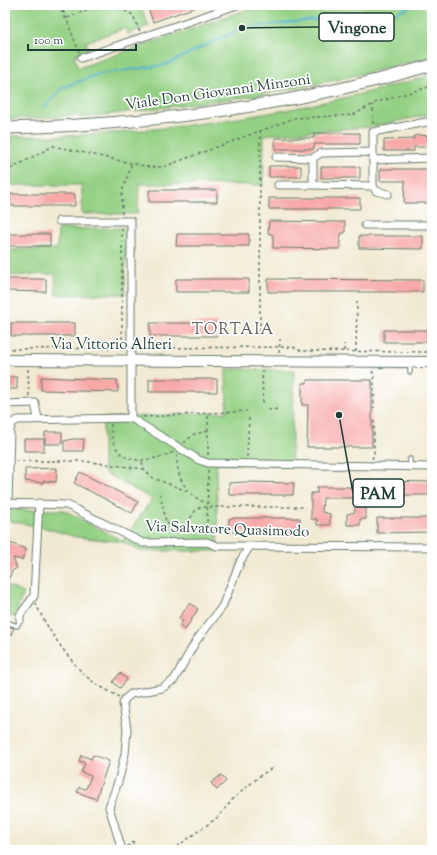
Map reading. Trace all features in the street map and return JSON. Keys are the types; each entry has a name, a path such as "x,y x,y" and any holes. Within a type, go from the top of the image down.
{"main road":[{"name":"Viale Don Giovanni Minzoni","path":"5,128 118,123 200,114 305,97 432,65"}],"street":[{"path":"81,58 237,5"},
{"path":"388,194 376,191 373,186 373,132 432,121"},
{"path":"276,157 313,158 321,153 432,158"},
{"path":"313,158 313,185"},
{"path":"278,185 373,186"},
{"path":"59,221 131,221 131,418"},
{"path":"365,225 432,225"},
{"name":"Via Vittorio Alfieri","path":"5,360 131,360 410,367 432,362"},
{"path":"5,404 35,403 38,419"},
{"path":"7,503 12,423 18,420 131,418 199,460 208,463 410,462 432,467"},
{"name":"Via Salvatore Quasimodo","path":"7,503 67,505 143,543 207,542 217,546 432,547"},
{"path":"20,620 20,615 34,596 39,503"},
{"path":"122,850 109,806 119,780 125,754 127,729 123,704 125,699 131,694 162,688 174,680 196,641 222,607 241,560 250,546"}],"lane":[{"path":"5,621 17,626 20,620"}],"path":[{"path":"60,5 81,58"},
{"path":"66,18 99,5"},
{"path":"114,5 133,16 140,31"},
{"path":"5,172 53,146 149,167 163,167 295,118 352,115 373,104 432,86"},
{"path":"373,104 373,132"},
{"path":"260,131 260,331"},
{"path":"122,348 122,192 132,163"},
{"path":"356,355 357,300"},
{"path":"344,344 344,351"},
{"path":"5,349 294,347 302,351 432,352"},
{"path":"417,347 417,352"},
{"path":"262,366 263,403"},
{"path":"28,367 29,397"},
{"path":"372,371 374,375 374,408"},
{"path":"268,410 279,409"},
{"path":"139,417 247,411"},
{"path":"208,413 208,457"},
{"path":"247,459 249,417"},
{"path":"111,421 113,438 118,449 122,454 132,460 142,462 154,460 177,451 178,472 189,492"},
{"path":"372,461 374,454 374,421"},
{"path":"184,444 194,434 208,431"},
{"path":"9,457 82,461 144,469"},
{"path":"142,462 144,469 153,478 189,492 207,505"},
{"path":"207,542 208,467"},
{"path":"160,494 166,522 176,528 184,528 198,508 207,505 305,507"},
{"path":"34,596 40,614 77,667 92,682 125,699"},
{"path":"172,850 218,817 234,798 261,775 274,767"}],"green space":[{"path":"5,5 140,5 149,26 127,34 125,28 86,42 89,49 74,55 78,68 260,5 432,5 432,57 336,80 253,96 80,118 80,115 5,119"},
{"path":"432,75 432,114 369,127 264,135 263,185 139,184 138,214 82,214 82,185 5,185 5,136 81,135 125,132 214,122 302,107 389,87"},
{"path":"126,228 125,294 56,295 55,274 5,276 5,250 57,249 58,229"},
{"path":"373,367 407,368 407,371 373,371"},
{"path":"226,369 294,370 291,465 216,464 218,551 140,551 123,542 76,537 41,527 5,520 5,510 64,510 123,541 152,499 103,472 103,418 227,412"},
{"path":"5,585 24,593 14,617 5,614"}],"building":[{"path":"156,5 199,6 153,22 148,8"},
{"path":"314,133 360,133 360,144 314,144 314,149 275,149 275,138 314,138"},
{"path":"414,136 432,136 432,147 414,147 414,151 384,151 384,140 414,139"},
{"path":"269,166 301,166 301,177 269,177"},
{"path":"321,167 360,167 360,178 321,178"},
{"path":"380,169 432,169 432,203 404,203 405,181 380,181"},
{"path":"149,190 217,190 217,202 149,202"},
{"path":"10,194 75,194 75,206 10,206"},
{"path":"269,198 360,198 360,209 269,209"},
{"path":"269,221 345,222 345,233 342,233 340,238 340,249 273,248 273,235 268,233"},
{"path":"5,234 50,234 50,246 5,246"},
{"path":"177,234 249,234 249,246 176,246"},
{"path":"359,236 423,236 423,249 359,248"},
{"path":"5,279 46,279 46,292 5,291"},
{"path":"176,279 249,279 249,292 176,292"},
{"path":"268,279 423,280 423,292 268,292"},
{"path":"11,323 75,323 75,336 11,336"},
{"path":"150,323 217,323 217,336 150,336"},
{"path":"384,330 432,330 432,342 384,342"},
{"path":"5,377 17,377 17,389 5,389"},
{"path":"41,377 117,380 118,392 41,390"},
{"path":"149,379 217,379 217,392 149,392"},
{"path":"307,380 372,380 372,447 307,447 308,405 302,405 302,383 307,383"},
{"path":"45,432 62,432 62,444 45,444"},
{"path":"24,439 44,439 44,451 24,451"},
{"path":"84,439 83,451 64,451 64,441"},
{"path":"57,468 56,482 43,481 43,483 25,481 25,469"},
{"path":"80,472 138,502 132,513 74,483"},
{"path":"384,481 432,482 432,495 384,495"},
{"path":"229,483 294,483 293,495 229,495"},
{"path":"317,487 360,487 360,493 366,493 366,519 360,519 360,525 347,525 347,514 355,512 354,498 323,498 322,512 330,514 330,525 317,525 317,519 311,519 311,493 317,493"},
{"path":"300,518 300,533 229,532 229,519"},
{"path":"377,518 431,518 432,532 377,533"},
{"path":"5,541 26,549 22,560 13,558 17,568 12,571 5,587"},
{"path":"190,603 198,609 185,630 179,626 183,621 179,618"},
{"path":"5,625 14,628 11,635 5,632"},
{"path":"120,673 127,679 120,688 113,682"},
{"path":"81,755 91,759 93,755 109,761 96,799 77,792 79,787 86,789 91,776 81,772 85,763 79,761"},
{"path":"221,775 226,781 217,790 211,783"}],"waterway":[{"path":"44,108 62,88 99,74 165,65 242,28 342,17 390,15 415,5"},
{"path":"5,145 10,142"}],"place":[{"name":"Vingone","path":"242,28"},
{"name":"PAM","path":"339,415"}],"district":[{"name":"TORTAIA","path":"233,330"}]}
